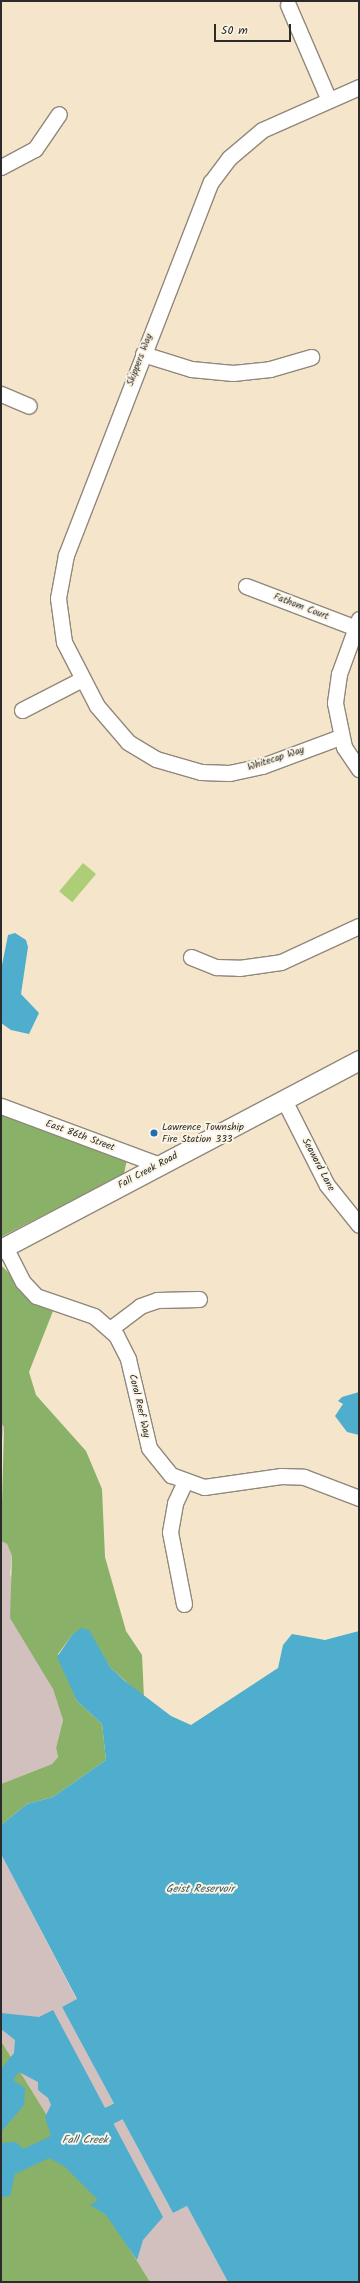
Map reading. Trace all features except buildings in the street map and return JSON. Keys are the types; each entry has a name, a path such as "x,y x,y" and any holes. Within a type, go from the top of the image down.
{"main road":[{"name":"Fall Creek Road","path":"3,1248 359,1060"}],"street":[{"path":"288,5 329,100"},
{"name":"Skippers Way","path":"82,679 60,628 60,574 200,205 220,170 262,130 359,87"},
{"path":"1,167 35,149 59,114"},
{"path":"143,354 191,369 233,373 270,369 311,357"},
{"path":"1,394 29,406"},
{"name":"Fathom Court","path":"246,586 357,624"},
{"path":"357,624 336,688 335,713 340,737 359,769"},
{"path":"22,710 82,679"},
{"name":"Whitecap Way","path":"82,679 114,729 140,750 173,766 229,773 262,766 340,737"},
{"path":"191,957 216,967 239,968 281,962 359,926"},
{"name":"Seaward Lane","path":"284,1100 327,1185 357,1220"},
{"name":"East 86th Street","path":"1,1106 160,1165"},
{"name":"Coral Reef Way","path":"3,1248 23,1282 36,1296 94,1316 110,1328 128,1359 149,1448 168,1472 185,1482 217,1487 281,1476 304,1477 359,1498"},
{"path":"110,1328 140,1306 157,1300 200,1299"},
{"path":"184,1604 170,1532 175,1503 185,1482"}],"shaded area":[{"path":"1,1423 4,1427 1,1446"},
{"path":"1,1541 7,1544 12,1556 10,1574 38,1661 53,1689 63,1720 56,1748 58,1757 52,1764 1,1784"},
{"path":"1,1854 77,2000 62,2007 173,2213 187,2206 228,2282 150,2282 1,2041"}],"green space":[{"path":"83,863 96,874 72,902 59,891"},
{"path":"1,1111 127,1159 124,1174 1,1237"},
{"path":"1,1265 33,1297 53,1311 29,1372 36,1395 86,1451 102,1489 105,1557 126,1631 142,1655 144,1698 110,1667 94,1641 79,1631 72,1635 58,1654 77,1701 102,1724 106,1760 53,1797 27,1804 1,1825 1,1784 52,1764 58,1757 56,1748 63,1720 53,1689 10,1618 12,1556 7,1544 1,1541 4,1427 1,1423"},
{"path":"1,2041 150,2282 1,2282"}],"water":[{"path":"15,933 26,940 28,947 21,994 39,1013 29,1034 11,1030 1,1023 1,970 8,935"},
{"path":"359,1392 359,1435 347,1432 335,1416 343,1404 338,1401 342,1397"},
{"name":"Geist Reservoir","path":"81,1628 89,1630 110,1667 125,1681 171,1716 191,1725 278,1668 283,1645 292,1634 325,1640 359,1631 359,2282 228,2282 187,2206 173,2213 62,2007 77,1999 1,1854 1,1825 27,1804 53,1797 106,1760 102,1724 77,1701 57,1657 72,1635"},
{"name":"Fall Creek","path":"53,2010 163,2217 143,2240 137,2260 106,2215 90,2205 98,2200 64,2166 49,2158 15,2174 10,2196 1,2197 1,2143 16,2142 23,2149 51,2136 45,2117 51,2105 48,2098 38,2090 38,2082 19,2072 13,2080 25,2088 24,2105 1,2132 1,2069 14,2053 15,2040 1,2029 1,2013 39,2017"}],"waterway":[{"name":"Fall Creek","path":"87,2127 139,2101"}],"place":[{"name":"Lawrence Township Fire Station 333","path":"154,1133"}]}
